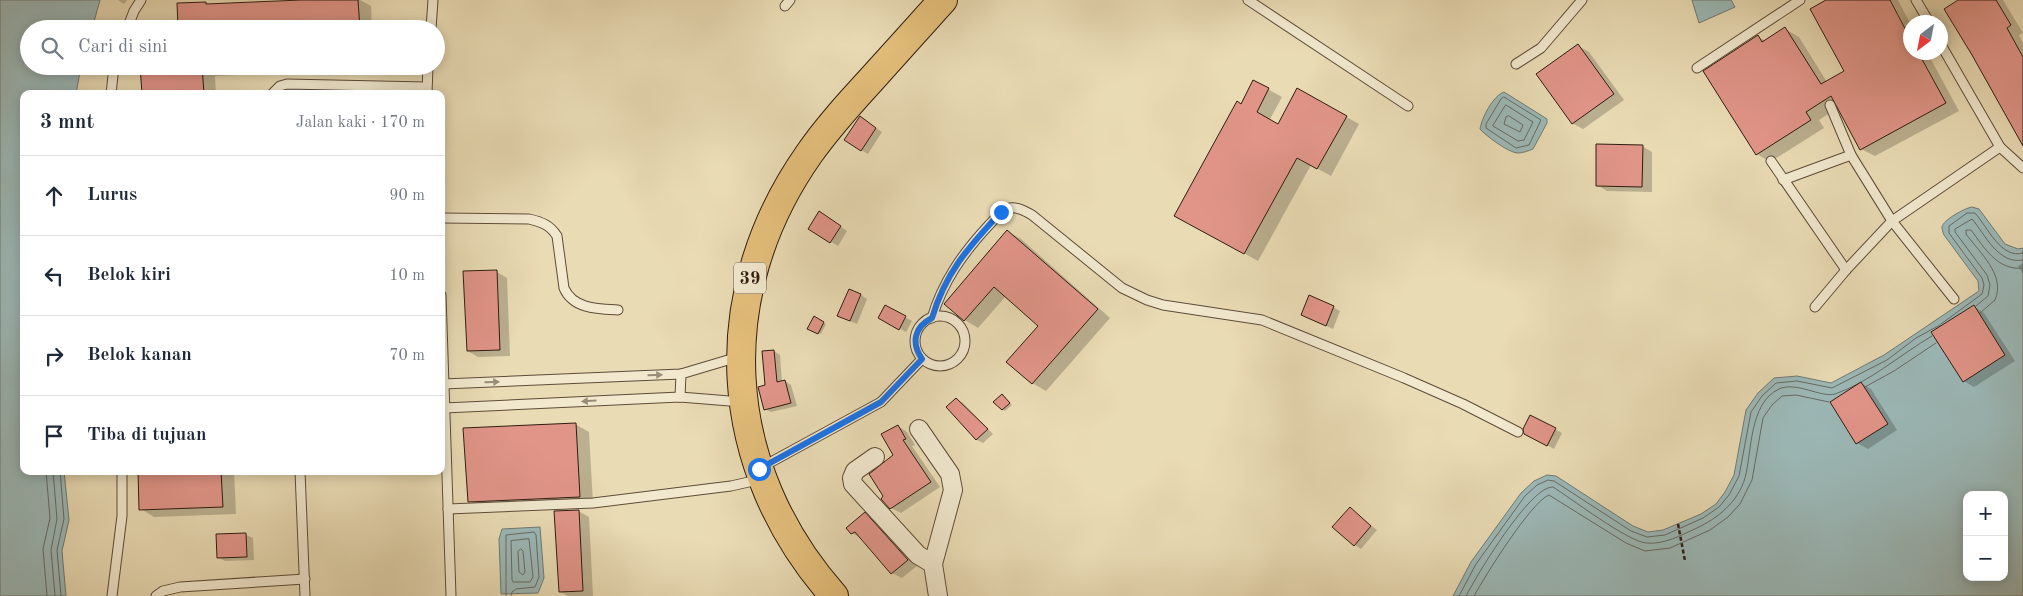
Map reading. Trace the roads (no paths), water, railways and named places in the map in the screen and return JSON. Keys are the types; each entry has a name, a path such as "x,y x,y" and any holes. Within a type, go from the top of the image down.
{"highway":[{"name":"39","path":"834,596 806,562 786,529 761,474 750,439 742,402 741,356 743,314 750,276 759,247 779,201 809,154 841,113 940,1"}],"street":[{"path":"918,429 950,474 953,490 933,564 938,596"},
{"path":"874,457 855,471 852,478 853,484 918,555 933,564"}],"lane":[{"path":"130,20 141,0"},
{"path":"432,20 433,0"},
{"path":"1248,0 1408,106"},
{"path":"1516,64 1541,48 1582,0"},
{"path":"1697,68 1800,0"},
{"path":"1916,0 1925,15"},
{"path":"1948,57 2000,147 2023,168"},
{"path":"112,90 113,75"},
{"path":"276,90 280,86 287,84 426,90 427,75"},
{"path":"1830,105 1851,155 1892,221 1954,299"},
{"path":"1815,307 1846,270 1892,221 2000,147"},
{"path":"1783,180 1851,155"},
{"path":"1771,161 1846,270"},
{"path":"932,318 938,296 947,278 966,250 1001,212 1010,208 1021,209 1032,215 1122,288 1140,297 1163,305 1248,317 1277,325 1441,394 1518,432"},
{"path":"445,218 529,219 543,223 553,230 557,236 566,293 582,305 593,309 618,310"},
{"path":"940,316 956,322 964,336 965,343 959,358 946,366 930,364 922,359 915,344 918,328 924,321 932,318 940,316"},
{"path":"445,384 681,374 741,356"},
{"path":"448,509 593,503 731,486 761,474 881,402 922,359"},
{"path":"680,397 681,374"},
{"path":"445,408 680,397 742,402"},
{"path":"445,433 451,596"},
{"path":"112,596 122,516 122,475"},
{"path":"300,475 305,596"},
{"path":"156,596 163,591 180,587 305,579"}],"water":[{"path":"0,0 100,0 94,20 20,20 20,75 79,75 77,90 20,90 20,475 64,475 69,520 62,551 66,596 0,596"},
{"path":"1692,0 1731,0 1735,7 1699,23"},
{"path":"1504,92 1547,119 1547,123 1533,149 1521,153 1513,152 1497,143 1480,129 1489,107"},
{"path":"1972,207 1979,209 2005,244 2018,249 2023,248 2023,596 1453,596 1471,562 1521,493 1534,481 1547,475 1556,476 1633,526 1648,532 1663,530 1701,514 1716,504 1734,475 1746,410 1758,393 1774,378 1797,376 1831,383 1884,355 1979,291 1978,281 1944,235 1942,228 1943,224 1960,212"},
{"path":"540,527 544,578 538,593 501,594 499,539 502,529"}]}
